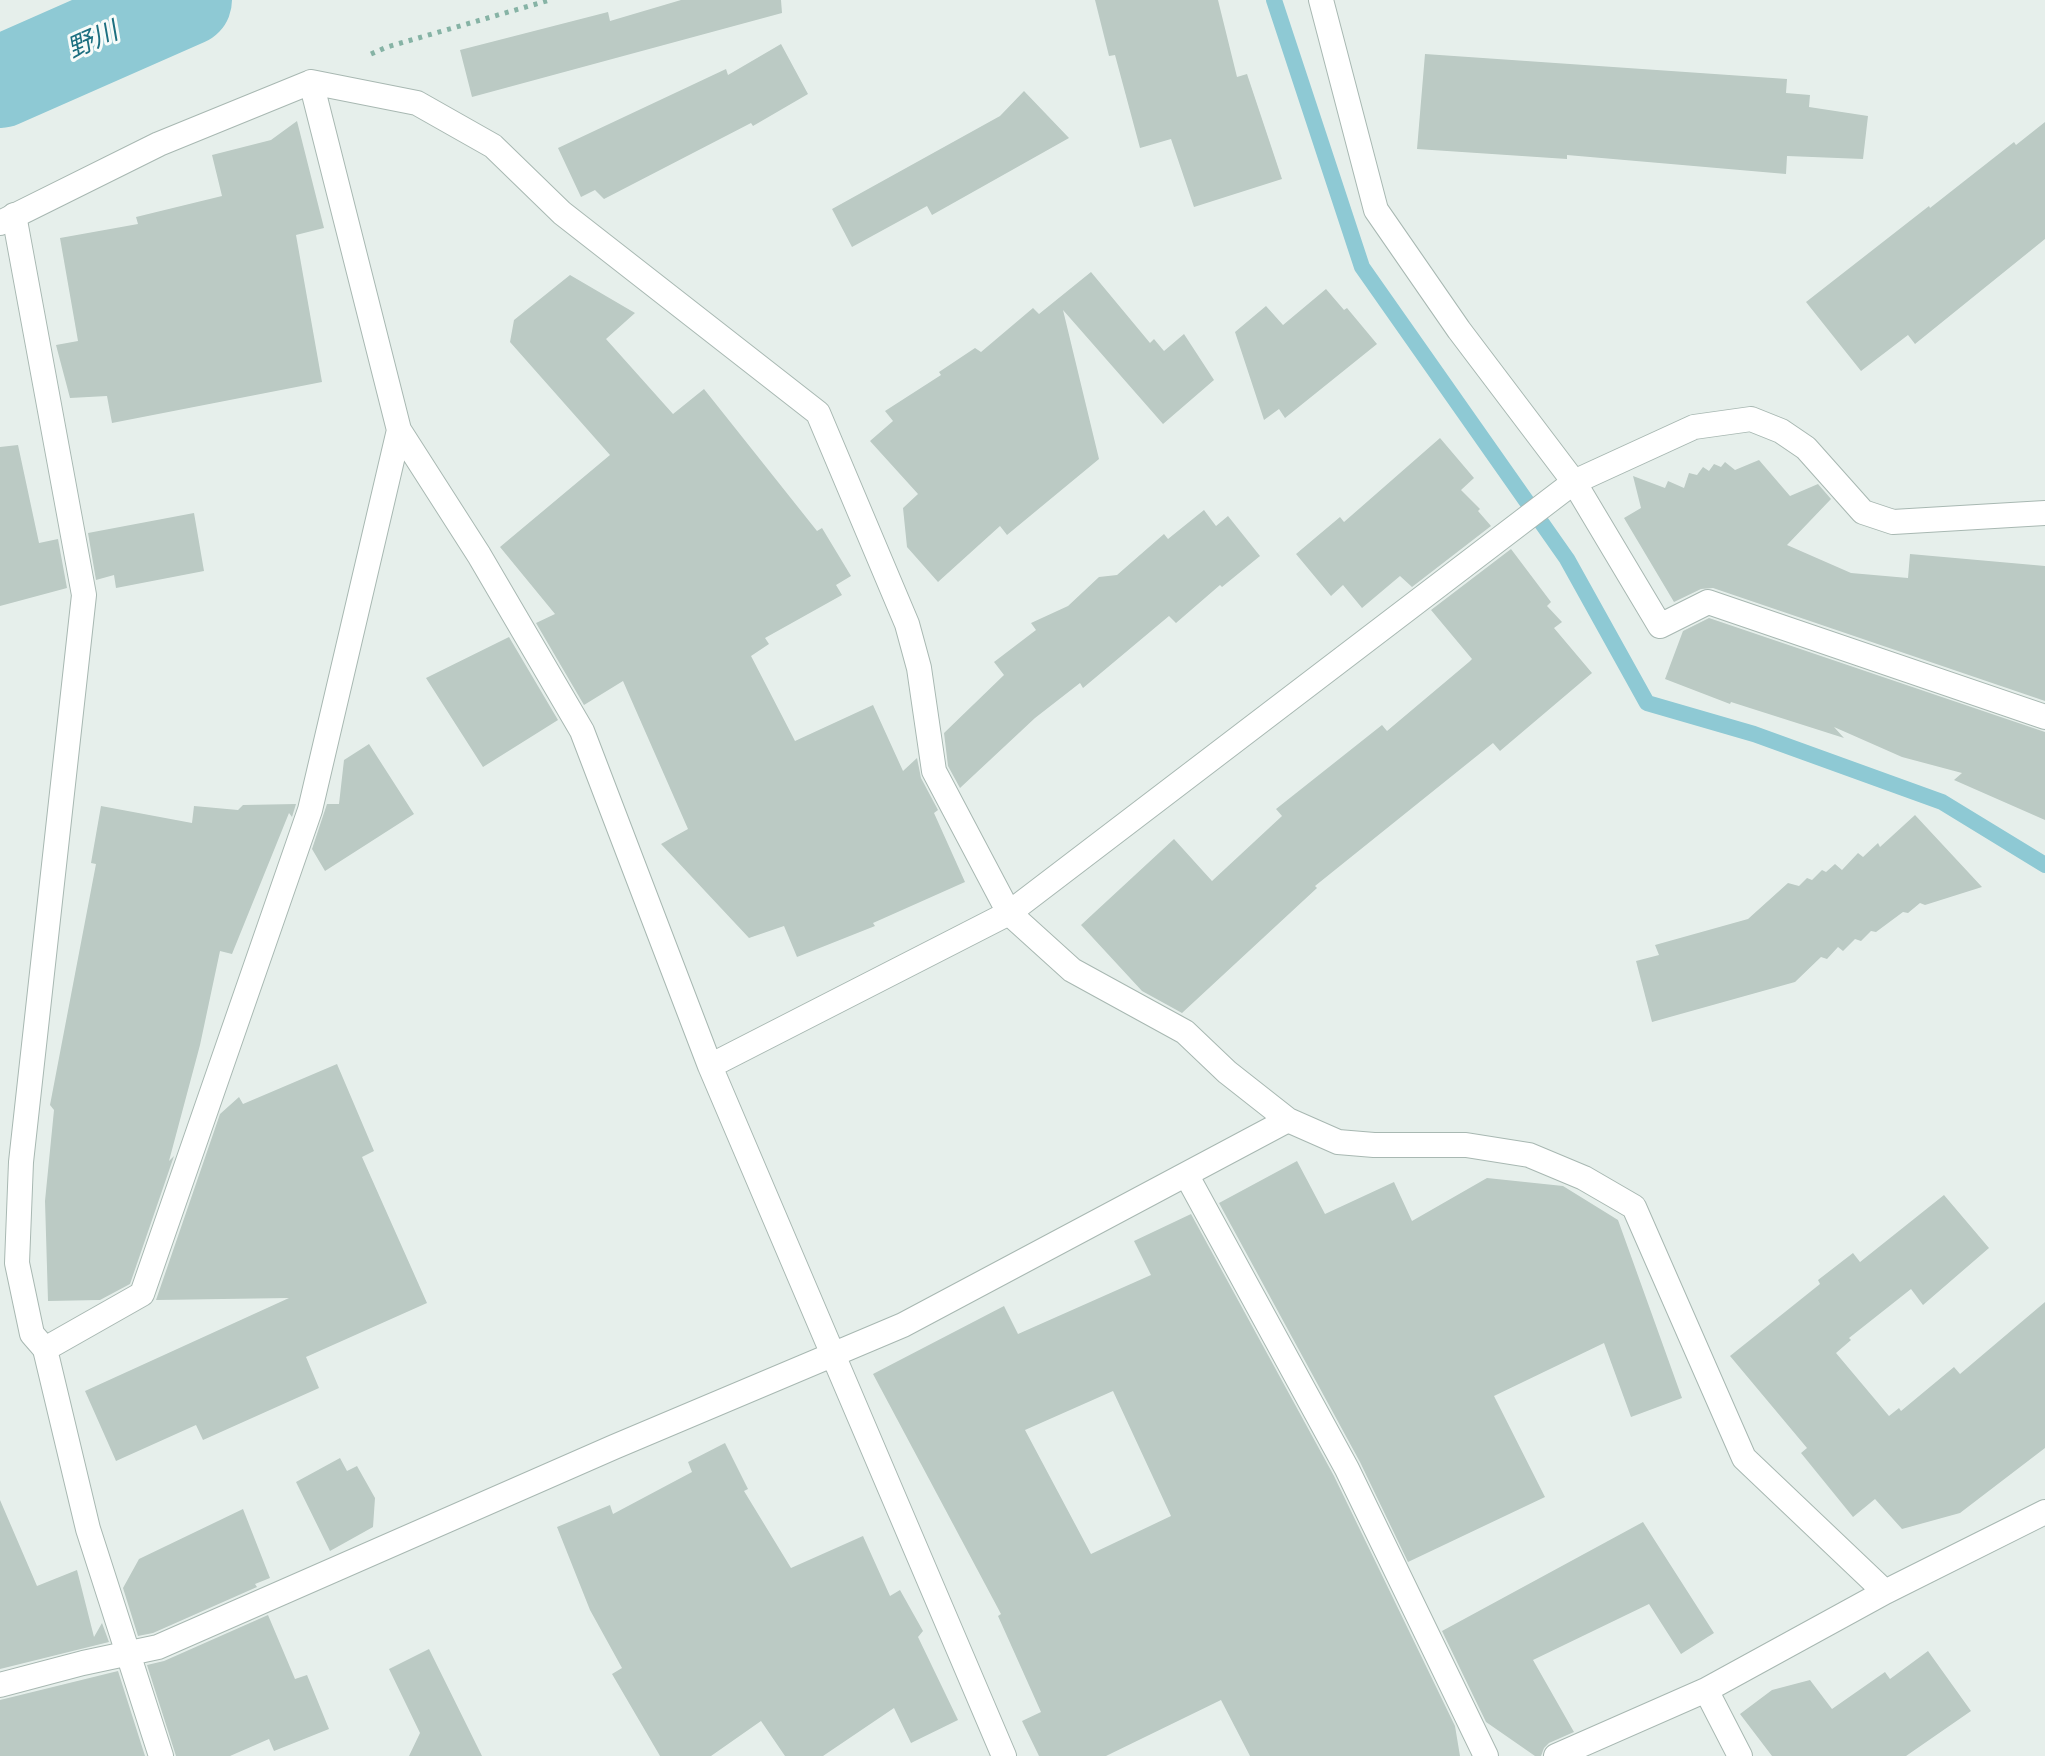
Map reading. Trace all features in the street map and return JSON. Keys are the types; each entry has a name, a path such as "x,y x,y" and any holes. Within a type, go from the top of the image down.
{"street":[{"path":"1321,0 1376,210 1459,330 1574,482 1660,626 1708,602 2045,717"},
{"path":"311,82 399,430 479,555 582,731 710,1066 1004,1756"},
{"path":"161,1756 88,1529 45,1349 32,1334 17,1263 21,1162 84,595 7,219 159,144 311,82 417,103 493,146 562,213 818,413 907,624 919,668 934,771 1009,913 1072,970 1185,1032 1227,1072 1288,1120 1338,1142 1466,1145 1529,1155 1584,1178 1634,1207 1744,1458 1885,1592"},
{"path":"710,1066 1009,913 1574,482 1694,427 1751,419 1781,431 1806,448 1863,512 1893,522 2045,513"},
{"path":"45,1349 142,1294 310,810 399,430"},
{"path":"0,1685 158,1647 903,1325 1288,1120"},
{"path":"1187,1176 1347,1469 1486,1756"},
{"path":"1556,1756 1706,1690 1885,1592 2044,1513"},
{"path":"1706,1690 1740,1756"}],"path":[{"path":"311,82 387,47 550,0"}],"building":[{"path":"681,0 781,0 782,13 472,97 460,50 608,12 610,21"},
{"path":"1095,0 1218,0 1237,77 1247,74 1282,179 1194,207 1171,139 1140,148 1115,55 1109,56"},
{"path":"781,44 808,94 753,126 751,123 604,199 595,190 581,197 558,148 726,69 728,75"},
{"path":"1425,54 1787,79 1786,93 1810,95 1809,107 1868,116 1863,159 1787,156 1786,174 1567,155 1567,159 1417,149"},
{"path":"1024,91 1069,138 932,215 927,206 852,247 832,209 1000,116"},
{"path":"297,121 324,228 296,235 322,382 112,423 107,396 70,398 56,345 78,341 60,238 138,224 136,217 222,196 212,155 271,140"},
{"path":"2045,122 2045,239 1915,344 1908,335 1861,371 1806,302 1929,206"},
{"path":"1091,272 1150,343 1154,339 1164,351 1184,334 1214,380 1163,424 1063,310 1099,459 1007,535 1000,526 938,582 907,547 903,508 918,494 870,441 893,421 885,411 941,375 939,372 975,348 981,352 1033,308 1039,314"},
{"path":"570,275 635,313 606,339 673,414 704,389 817,531 822,528 851,576 836,585 842,595 765,638 769,644 751,656 795,741 873,705 903,771 917,758 921,778 938,810 934,813 965,882 873,923 875,926 797,957 784,926 749,938 661,844 688,829 623,681 584,705 536,623 555,614 500,547 610,455 510,342 514,320"},
{"path":"1326,289 1344,310 1347,308 1377,344 1285,418 1279,409 1264,420 1235,332 1266,306 1283,325"},
{"path":"1440,438 1474,478 1461,490 1480,509 1478,511 1491,526 1412,587 1400,576 1362,608 1343,585 1331,596 1296,554 1340,517 1344,522"},
{"path":"18,445 39,543 58,539 67,588 0,606 0,447"},
{"path":"1759,460 1790,496 1818,484 1831,499 1787,545 1851,573 1908,578 1910,554 2045,566 2045,701 1713,588 1701,589 1674,602 1624,518 1641,508 1633,476 1665,488 1668,481 1684,488 1689,473 1697,475 1703,467 1709,471 1714,464 1721,467 1725,462 1735,470"},
{"path":"1204,510 1216,526 1228,516 1260,556 1176,623 1169,616 1083,688 1080,683 1035,718 960,788 948,766 944,733 1004,675 994,662 1036,630 1031,623 1068,606 1099,577 1117,575 1164,534 1168,539"},
{"path":"194,513 204,571 116,588 114,575 96,580 88,533"},
{"path":"1511,549 1551,602 1547,606 1562,622 1554,628 1592,673 1500,751 1493,743 1315,886 1317,888 1182,1013 1142,991 1081,925 1174,839 1212,881 1282,816 1276,809 1382,725 1387,731 1469,662 1472,659 1431,610"},
{"path":"1709,618 2045,732 2045,820 1954,780 1962,773 1902,757 1834,727 1844,738 1730,704 1665,679 1683,631"},
{"path":"509,637 558,720 483,767 426,678"},
{"path":"369,744 414,814 325,871 312,849 327,804 339,804 344,760"},
{"path":"296,804 292,817 289,813 232,954 220,951 200,1045 169,1161 174,1156 130,1284 100,1300 48,1301 45,1201 54,1110 50,1105 96,864 91,863 101,806 192,823 194,806 238,810 243,805"},
{"path":"1915,815 1982,887 1925,905 1920,903 1876,932 1871,931 1861,941 1855,939 1843,951 1838,947 1827,959 1821,957 1795,982 1652,1022 1636,961 1659,955 1655,945 1748,919 1788,883 1799,886 1807,878 1812,880 1822,870 1826,872 1835,864 1842,870 1858,853 1863,857 1878,843 1880,847"},
{"path":"337,1064 374,1151 362,1157 427,1303 306,1357 319,1388 203,1440 196,1425 116,1461 85,1391 289,1298 156,1300 220,1114 239,1097 243,1104"},
{"path":"1297,1161 1325,1214 1394,1182 1412,1221 1487,1178 1563,1186 1618,1220 1682,1398 1631,1417 1604,1343 1494,1396 1545,1497 1408,1562 1360,1462 1219,1203"},
{"path":"1944,1195 1989,1248 1923,1305 1911,1289 1849,1338 1851,1340 1836,1353 1889,1416 1899,1408 1901,1411 1954,1367 1960,1374 2045,1302 2045,1448 1960,1513 1902,1529 1875,1499 1853,1517 1801,1453 1807,1448 1730,1356 1820,1284 1818,1280 1853,1253 1860,1262"},
{"path":"1191,1214 1334,1476 1455,1726 1460,1756 1250,1756 1221,1700 1106,1756 1039,1756 1022,1721 1041,1712 998,1616 1001,1614 873,1374 1004,1306 1018,1334 1151,1275 1134,1241","holes":["1113,1391 1171,1516 1091,1554 1025,1430"]},
{"path":"725,1443 748,1489 744,1491 791,1568 863,1536 890,1596 900,1590 923,1631 918,1637 958,1720 911,1743 894,1708 823,1756 785,1756 761,1721 711,1756 660,1756 612,1674 622,1668 590,1610 557,1527 610,1505 613,1514 692,1472 688,1462"},
{"path":"340,1458 347,1471 357,1466 375,1498 373,1527 330,1551 296,1482"},
{"path":"0,1500 37,1586 77,1570 94,1637 102,1623 109,1642 0,1669"},
{"path":"243,1509 270,1578 255,1584 257,1587 153,1633 138,1636 123,1588 139,1559"},
{"path":"1643,1522 1714,1633 1681,1654 1649,1604 1533,1660 1574,1732 1549,1743 1541,1756 1535,1756 1486,1722 1442,1631"},
{"path":"268,1615 295,1679 307,1675 329,1729 274,1751 269,1739 230,1756 176,1756 147,1665 164,1661"},
{"path":"429,1649 482,1756 409,1756 420,1733 389,1669"},
{"path":"1928,1651 1971,1711 1906,1756 1772,1756 1740,1714 1772,1690 1810,1680 1832,1709 1885,1672 1890,1679"},
{"path":"118,1671 145,1756 0,1756 0,1700"}],"waterway":[{"name":"野川","path":"0,82 186,0"},
{"path":"1274,0 1362,267 1567,559 1647,703 1754,734 1942,802 2045,865"}]}
